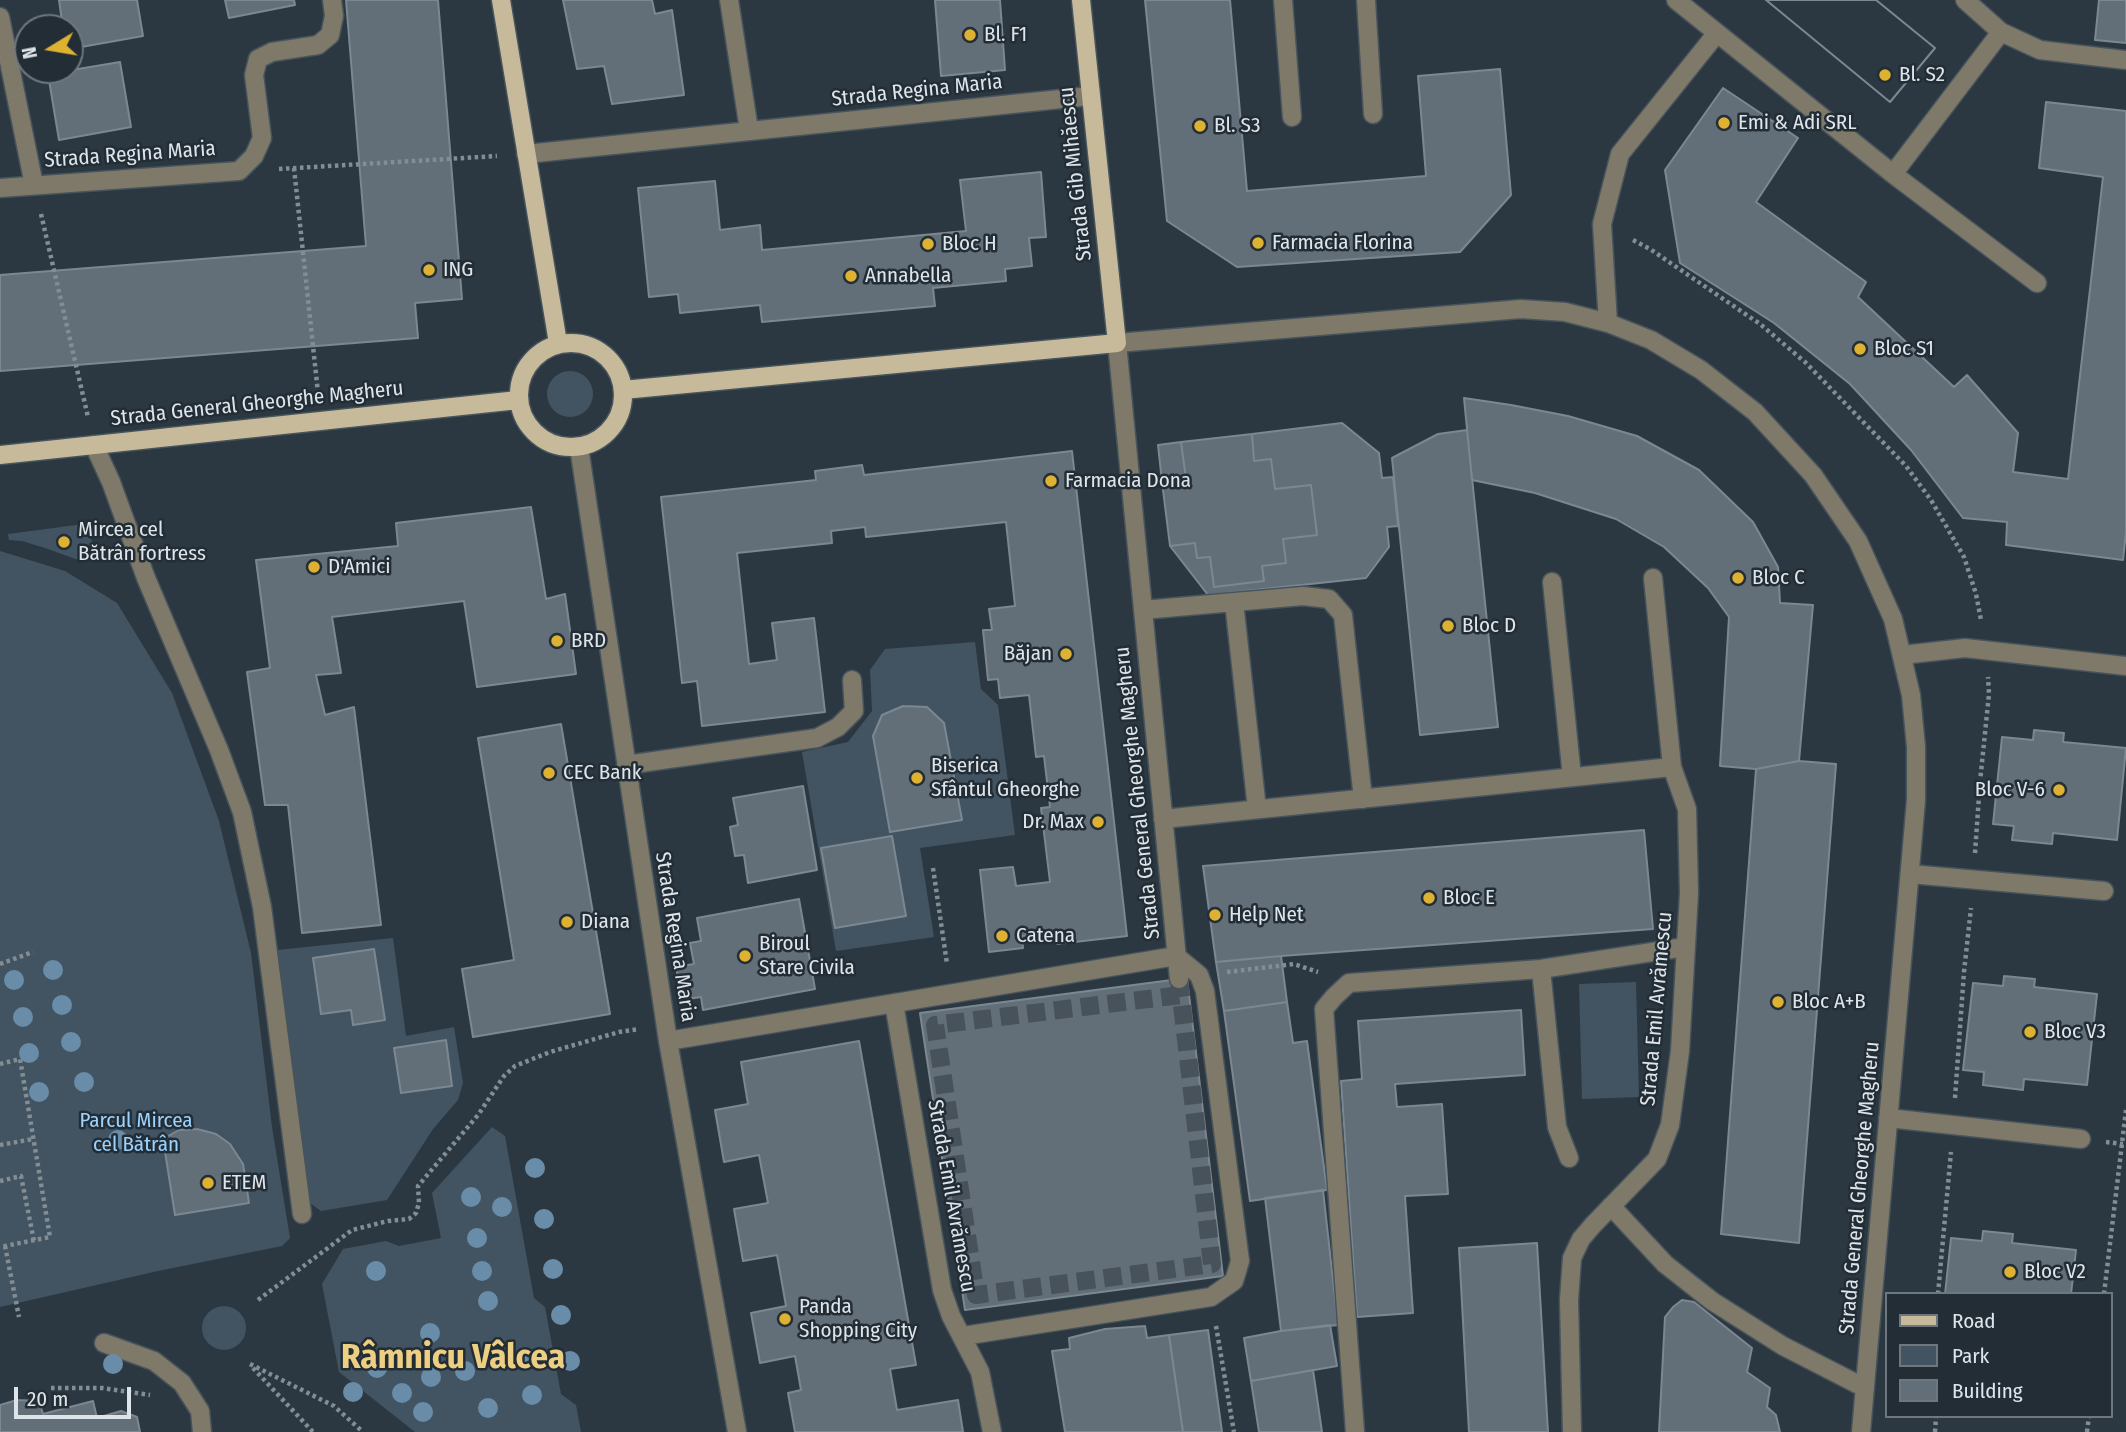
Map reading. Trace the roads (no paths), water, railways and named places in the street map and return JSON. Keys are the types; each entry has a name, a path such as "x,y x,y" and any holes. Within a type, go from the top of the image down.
{"main road":[{"path":"501,0 558,343"},
{"name":"Strada Gib Mihăescu","path":"1081,0 1117,343"},
{"path":"558,343 589,345 603,352 614,364 622,390 623,400 616,422 599,438 579,446 562,446 545,441 527,423 518,400 524,371 544,349 558,343"},
{"name":"Strada General Gheorghe Magheru","path":"622,390 1117,343"},
{"name":"Strada General Gheorghe Magheru","path":"0,455 518,400"}],"street":[{"name":"Strada Regina Maria","path":"0,188 239,171 254,156 262,138 254,75 258,59 272,52 318,45 330,35 334,16 332,0"},
{"path":"729,0 749,130"},
{"path":"1283,0 1292,117"},
{"path":"1366,0 1373,114"},
{"path":"1676,0 1893,174 2037,283"},
{"path":"1965,0 2001,32 2040,50 2126,60"},
{"path":"0,17 34,184"},
{"path":"1893,174 2001,32"},
{"path":"1608,323 1602,224 1620,154 1717,33"},
{"name":"Strada Regina Maria","path":"526,154 1090,96"},
{"name":"Strada General Gheorghe Magheru","path":"963,1336 1211,1297 1234,1281 1240,1261 1205,991 1199,975 1176,956 1117,343 1521,309 1565,312 1608,323 1651,340 1701,370 1755,412 1813,475 1858,541 1893,619 1911,695 1916,747 1916,800 1861,1432"},
{"path":"94,445 111,482 146,578 219,750 242,813 262,907 302,1214"},
{"name":"Strada Regina Maria","path":"579,446 668,1041 737,1432"},
{"name":"Strada Emil Avrămescu","path":"1572,1432 1569,1300 1572,1258 1581,1239 1657,1159 1670,1125 1680,1051 1689,893 1687,809 1672,767 1653,578"},
{"path":"1552,582 1572,777"},
{"path":"1143,610 1303,596 1329,599 1343,615 1363,799"},
{"path":"1234,602 1257,809"},
{"path":"1902,655 1965,648 2126,666"},
{"path":"626,765 817,738 838,727 854,711 852,680"},
{"path":"1163,819 1672,767"},
{"path":"1910,874 2104,891"},
{"path":"1355,1432 1324,1009 1349,982 1541,969 1685,947"},
{"path":"668,1041 1176,956 1179,979"},
{"path":"1541,969 1557,1127 1569,1158"},
{"name":"Strada Emil Avrămescu","path":"894,1003 942,1290 951,1316 980,1372 992,1432"},
{"path":"1888,1118 2081,1139"},
{"path":"1611,1206 1665,1264 1712,1301 1783,1346 1865,1388"},
{"path":"104,1343 154,1361 182,1383 200,1411 202,1432"}],"tunnel":[{"path":"1179,979 1212,1264 976,1295 935,1025 1181,995"}],"place":[{"name":"Bl. F1","path":"970,35"},
{"name":"Bl. S2","path":"1885,75"},
{"name":"Emi & Adi SRL","path":"1724,123"},
{"name":"Bl. S3","path":"1200,126"},
{"name":"Farmacia Florina","path":"1258,243"},
{"name":"Bloc H","path":"928,244"},
{"name":"ING","path":"429,270"},
{"name":"Annabella","path":"851,276"},
{"name":"Bloc S1","path":"1860,349"},
{"name":"Farmacia Dona","path":"1051,481"},
{"name":"Mircea cel Bătrân fortress","path":"64,542"},
{"name":"D'Amici","path":"314,567"},
{"name":"Bloc C","path":"1738,578"},
{"name":"Bloc D","path":"1448,626"},
{"name":"BRD","path":"557,641"},
{"name":"Băjan","path":"1066,654"},
{"name":"CEC Bank","path":"549,773"},
{"name":"Biserica Sfântul Gheorghe","path":"917,778"},
{"name":"Bloc V-6","path":"2059,790"},
{"name":"Dr. Max","path":"1098,822"},
{"name":"Bloc E","path":"1429,898"},
{"name":"Help Net","path":"1215,915"},
{"name":"Diana","path":"567,922"},
{"name":"Catena","path":"1002,936"},
{"name":"Biroul Stare Civila","path":"745,956"},
{"name":"Bloc A+B","path":"1778,1002"},
{"name":"Bloc V3","path":"2030,1032"},
{"name":"ETEM","path":"208,1183"},
{"name":"Bloc V2","path":"2010,1272"},
{"name":"Panda Shopping City","path":"785,1319"}],"district":[{"name":"Râmnicu Vâlcea","path":"453,1358"}],"park label":[{"name":"Parcul Mircea cel Bătrân","path":"136,1133"}]}
